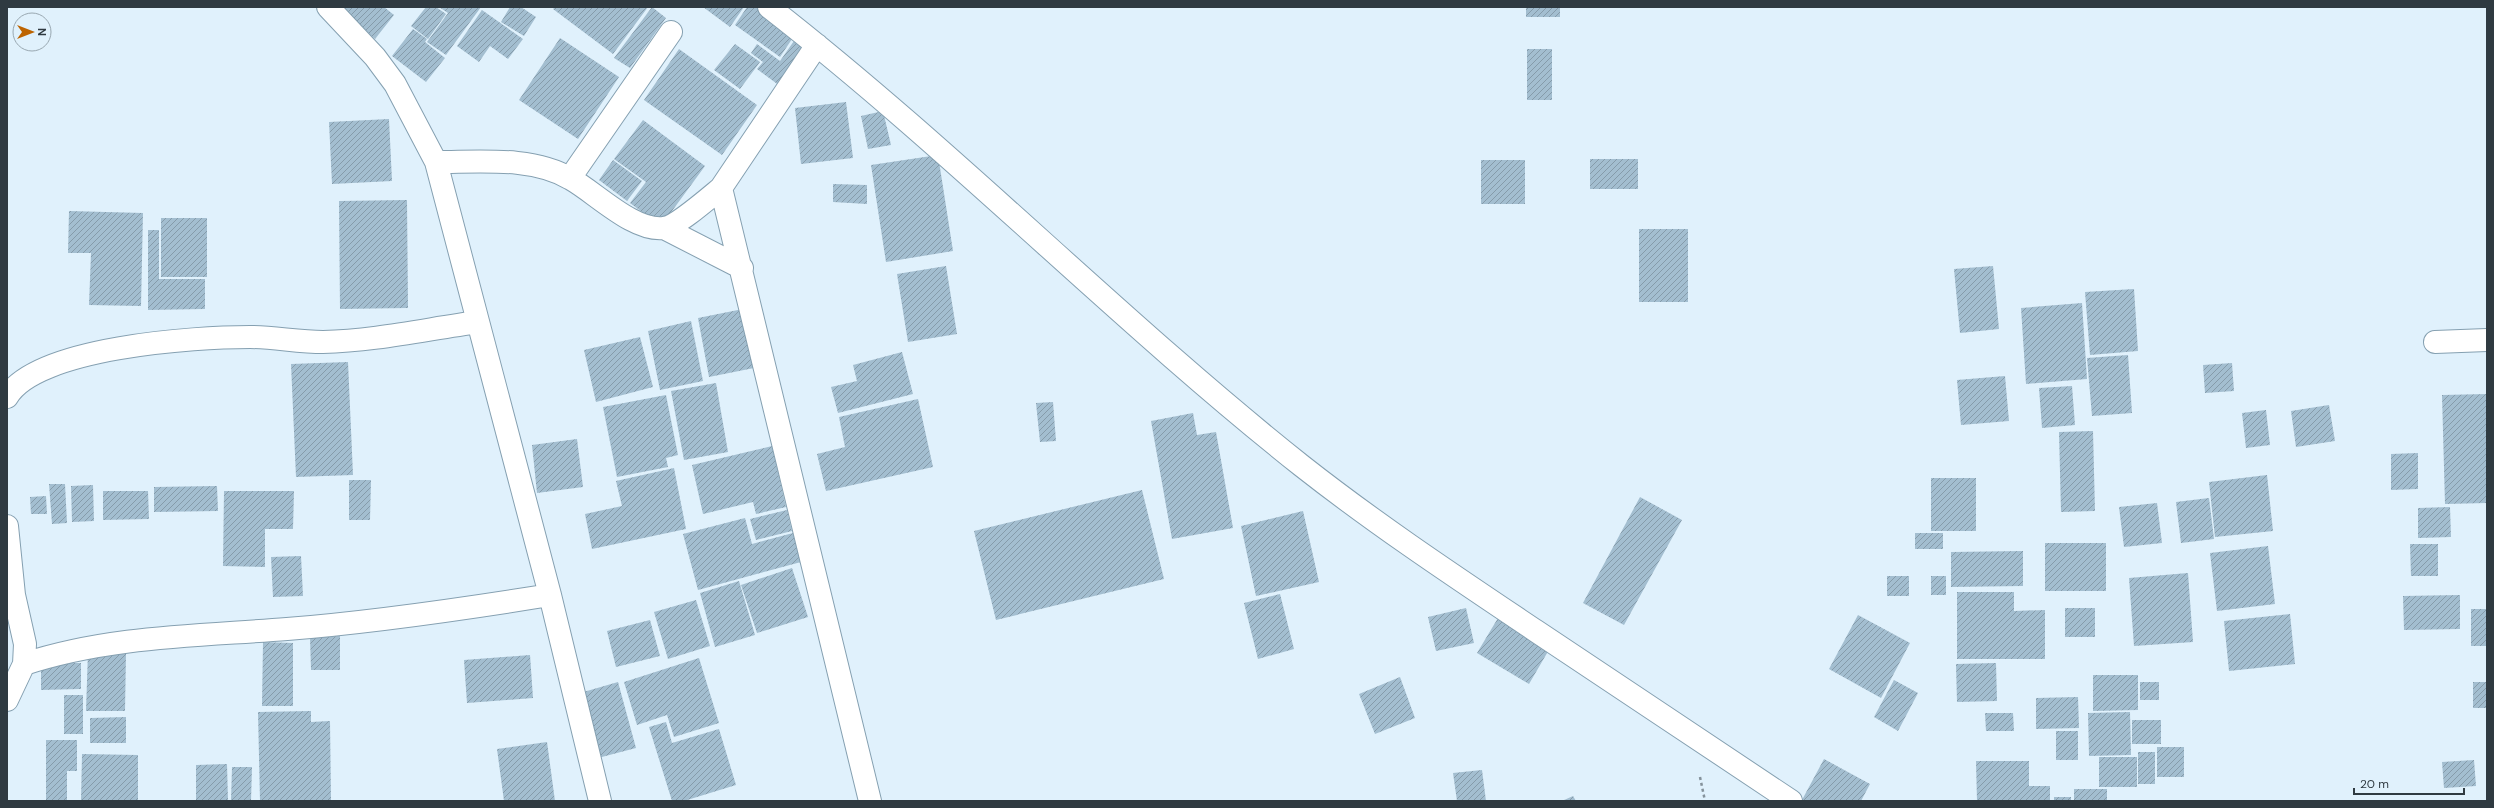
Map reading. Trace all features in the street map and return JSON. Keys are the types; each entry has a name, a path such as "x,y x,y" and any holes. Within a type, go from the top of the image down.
{"street":[{"path":"328,7 375,57 395,84 436,162 550,595 600,801"},
{"path":"769,7 817,45 997,201 1194,378 1305,468 1440,567 1791,801"},
{"path":"570,178 671,32"},
{"path":"664,228 697,208 721,188 817,45"},
{"path":"436,162 513,163 539,167 570,178 641,226 664,228 742,268"},
{"path":"721,188 742,268 870,801"},
{"path":"7,397 11,390 33,373 96,352 204,338 252,337 330,341 478,322"},
{"path":"2435,342 2487,340"},
{"path":"7,526 14,595 25,644 24,664 7,700"},
{"path":"24,664 75,651 128,641 412,617 550,595"}],"building":[{"path":"336,7 384,7 394,15 375,39"},
{"path":"426,7 436,7 446,14 428,39 411,26"},
{"path":"439,7 481,7 446,55 427,42 448,13"},
{"path":"510,7 521,7 536,17 524,36 501,22"},
{"path":"555,7 648,7 613,54 553,9"},
{"path":"652,7 666,18 630,68 614,58"},
{"path":"703,7 744,7 730,27"},
{"path":"747,7 765,7 798,30 780,57 735,25"},
{"path":"1526,7 1560,7 1560,17 1526,17"},
{"path":"482,10 523,39 508,59 490,46 479,62 457,46"},
{"path":"413,29 427,39 425,42 445,58 426,82 392,56"},
{"path":"560,38 619,77 578,139 519,100"},
{"path":"796,38 812,49 784,89 757,69 763,62 751,53 757,44 780,61"},
{"path":"735,44 760,62 740,89 714,70"},
{"path":"679,49 757,105 722,155 644,100"},
{"path":"1527,49 1552,49 1552,100 1527,100"},
{"path":"846,102 853,158 801,164 795,108"},
{"path":"883,111 891,145 868,149 861,116"},
{"path":"389,119 392,181 332,184 329,122"},
{"path":"643,120 705,166 661,226 630,203 646,182 614,159"},
{"path":"938,155 953,251 886,262 871,165"},
{"path":"1590,159 1638,159 1638,189 1590,189"},
{"path":"613,160 642,181 627,201 599,180"},
{"path":"1481,160 1525,160 1525,204 1481,204"},
{"path":"833,184 867,185 867,204 833,202"},
{"path":"407,200 408,308 340,309 339,201"},
{"path":"69,211 143,213 141,306 89,305 91,253 68,253"},
{"path":"161,218 207,218 207,277 161,277"},
{"path":"1639,229 1688,229 1688,302 1639,302"},
{"path":"148,230 159,230 159,279 205,279 205,309 148,310"},
{"path":"946,266 957,334 908,342 897,274"},
{"path":"1993,266 1999,329 1960,333 1954,269"},
{"path":"2134,289 2138,351 2090,355 2085,292"},
{"path":"2082,303 2087,379 2026,384 2021,308"},
{"path":"743,309 754,368 709,377 698,318"},
{"path":"691,321 703,381 660,390 648,331"},
{"path":"640,337 653,387 596,402 584,350"},
{"path":"902,352 913,394 838,413 831,387 857,381 853,365"},
{"path":"2128,355 2132,413 2092,416 2087,358"},
{"path":"348,362 353,475 296,477 291,364"},
{"path":"2232,363 2234,391 2205,393 2203,365"},
{"path":"2005,376 2009,421 1961,425 1957,380"},
{"path":"716,383 728,452 684,460 671,391"},
{"path":"2072,386 2075,425 2042,428 2039,388"},
{"path":"2487,394 2487,503 2445,504 2442,395"},
{"path":"666,395 678,455 666,458 668,467 617,477 603,407"},
{"path":"918,399 933,467 826,491 817,454 845,447 839,417"},
{"path":"1053,402 1056,441 1040,442 1036,403"},
{"path":"2329,405 2335,441 2296,447 2291,411"},
{"path":"2266,410 2270,445 2246,448 2242,413"},
{"path":"1193,413 1197,435 1216,432 1233,528 1172,539 1151,421"},
{"path":"2093,431 2095,511 2061,512 2059,432"},
{"path":"577,439 583,487 537,493 532,445"},
{"path":"772,446 786,507 756,514 753,502 703,514 692,465"},
{"path":"2418,453 2418,489 2391,490 2391,454"},
{"path":"674,468 686,529 592,549 585,514 622,506 616,481"},
{"path":"2267,475 2273,531 2215,537 2209,482"},
{"path":"1931,478 1976,478 1976,531 1931,531"},
{"path":"349,480 371,480 370,520 349,520"},
{"path":"49,484 65,484 67,523 52,524"},
{"path":"93,485 94,521 72,522 71,486"},
{"path":"217,486 218,511 154,512 154,487"},
{"path":"1142,490 1164,579 996,620 974,531"},
{"path":"103,491 148,491 149,519 103,520"},
{"path":"224,491 294,491 293,529 265,529 265,567 223,566"},
{"path":"46,496 47,514 31,514 30,497"},
{"path":"1640,497 1682,520 1624,625 1583,603"},
{"path":"2209,498 2214,539 2181,543 2176,502"},
{"path":"2157,503 2162,543 2124,547 2119,507"},
{"path":"2450,507 2451,537 2418,538 2418,508"},
{"path":"787,510 792,531 756,540 750,519"},
{"path":"1303,511 1319,582 1256,596 1241,526"},
{"path":"745,518 752,544 793,533 801,562 698,590 683,534"},
{"path":"1915,533 1943,533 1943,549 1915,549"},
{"path":"2045,543 2106,543 2106,591 2045,591"},
{"path":"2410,544 2438,544 2438,576 2411,576"},
{"path":"2268,546 2275,604 2217,611 2210,553"},
{"path":"2023,551 2023,586 1951,587 1951,552"},
{"path":"301,556 303,596 273,597 271,557"},
{"path":"792,568 808,617 757,633 741,585"},
{"path":"2188,573 2193,642 2134,646 2129,578"},
{"path":"1887,576 1909,576 1909,596 1887,596"},
{"path":"1931,576 1946,576 1946,595 1931,595"},
{"path":"739,581 755,635 715,647 700,593"},
{"path":"1957,592 2014,592 2014,611 2045,610 2045,659 1957,659"},
{"path":"1280,594 1294,649 1258,659 1244,603"},
{"path":"2460,595 2460,629 2404,630 2403,596"},
{"path":"696,600 710,646 668,659 654,612"},
{"path":"1466,608 1474,643 1436,651 1428,617"},
{"path":"2065,608 2095,608 2095,637 2065,637"},
{"path":"2471,609 2487,609 2487,646 2471,646"},
{"path":"2290,614 2295,664 2229,671 2224,621"},
{"path":"1858,615 1910,643 1881,698 1829,669"},
{"path":"1498,618 1550,648 1529,684 1477,653"},
{"path":"650,620 660,656 616,667 607,631"},
{"path":"340,636 340,670 311,670 310,637"},
{"path":"263,642 293,643 293,706 262,706"},
{"path":"88,651 126,653 125,711 86,711"},
{"path":"530,655 533,698 467,703 464,660"},
{"path":"699,658 719,723 674,737 667,715 637,725 624,682"},
{"path":"41,663 81,663 81,689 41,690"},
{"path":"1996,663 1997,701 1957,702 1956,664"},
{"path":"2093,675 2138,675 2138,710 2093,711"},
{"path":"1400,677 1415,718 1375,734 1359,694"},
{"path":"1894,680 1918,693 1898,731 1874,717"},
{"path":"618,682 636,748 598,758 580,693"},
{"path":"2140,682 2159,682 2159,700 2140,700"},
{"path":"2473,682 2487,682 2487,708 2473,708"},
{"path":"64,695 83,695 83,734 64,734"},
{"path":"2078,697 2079,728 2036,729 2036,698"},
{"path":"311,711 311,722 330,721 331,801 260,801 258,712"},
{"path":"2130,712 2131,755 2089,756 2088,713"},
{"path":"1985,713 2013,713 2014,731 1986,731"},
{"path":"126,717 126,743 90,743 90,718"},
{"path":"2132,720 2161,720 2161,744 2132,744"},
{"path":"666,722 672,743 719,729 736,785 684,801 672,801 649,727"},
{"path":"2056,731 2078,731 2078,760 2056,760"},
{"path":"46,740 77,740 77,771 67,771 67,801 46,801"},
{"path":"547,742 555,801 504,801 497,749"},
{"path":"2157,747 2184,747 2184,777 2157,777"},
{"path":"2138,752 2155,752 2155,784 2138,784"},
{"path":"82,754 138,755 138,801 81,801"},
{"path":"2099,757 2137,757 2137,787 2099,787"},
{"path":"1824,759 1870,784 1861,801 1802,800"},
{"path":"2474,760 2476,786 2444,788 2442,762"},
{"path":"1976,761 2029,761 2029,786 2050,786 2050,801 1977,801"},
{"path":"227,764 228,801 196,801 196,765"},
{"path":"232,767 252,767 251,801 231,801"},
{"path":"1482,770 1486,801 1457,801 1453,773"},
{"path":"2074,789 2107,789 2107,801 2074,801"},
{"path":"1573,796 1576,801 1562,801"},
{"path":"2054,797 2071,797 2071,801 2054,801"}]}
